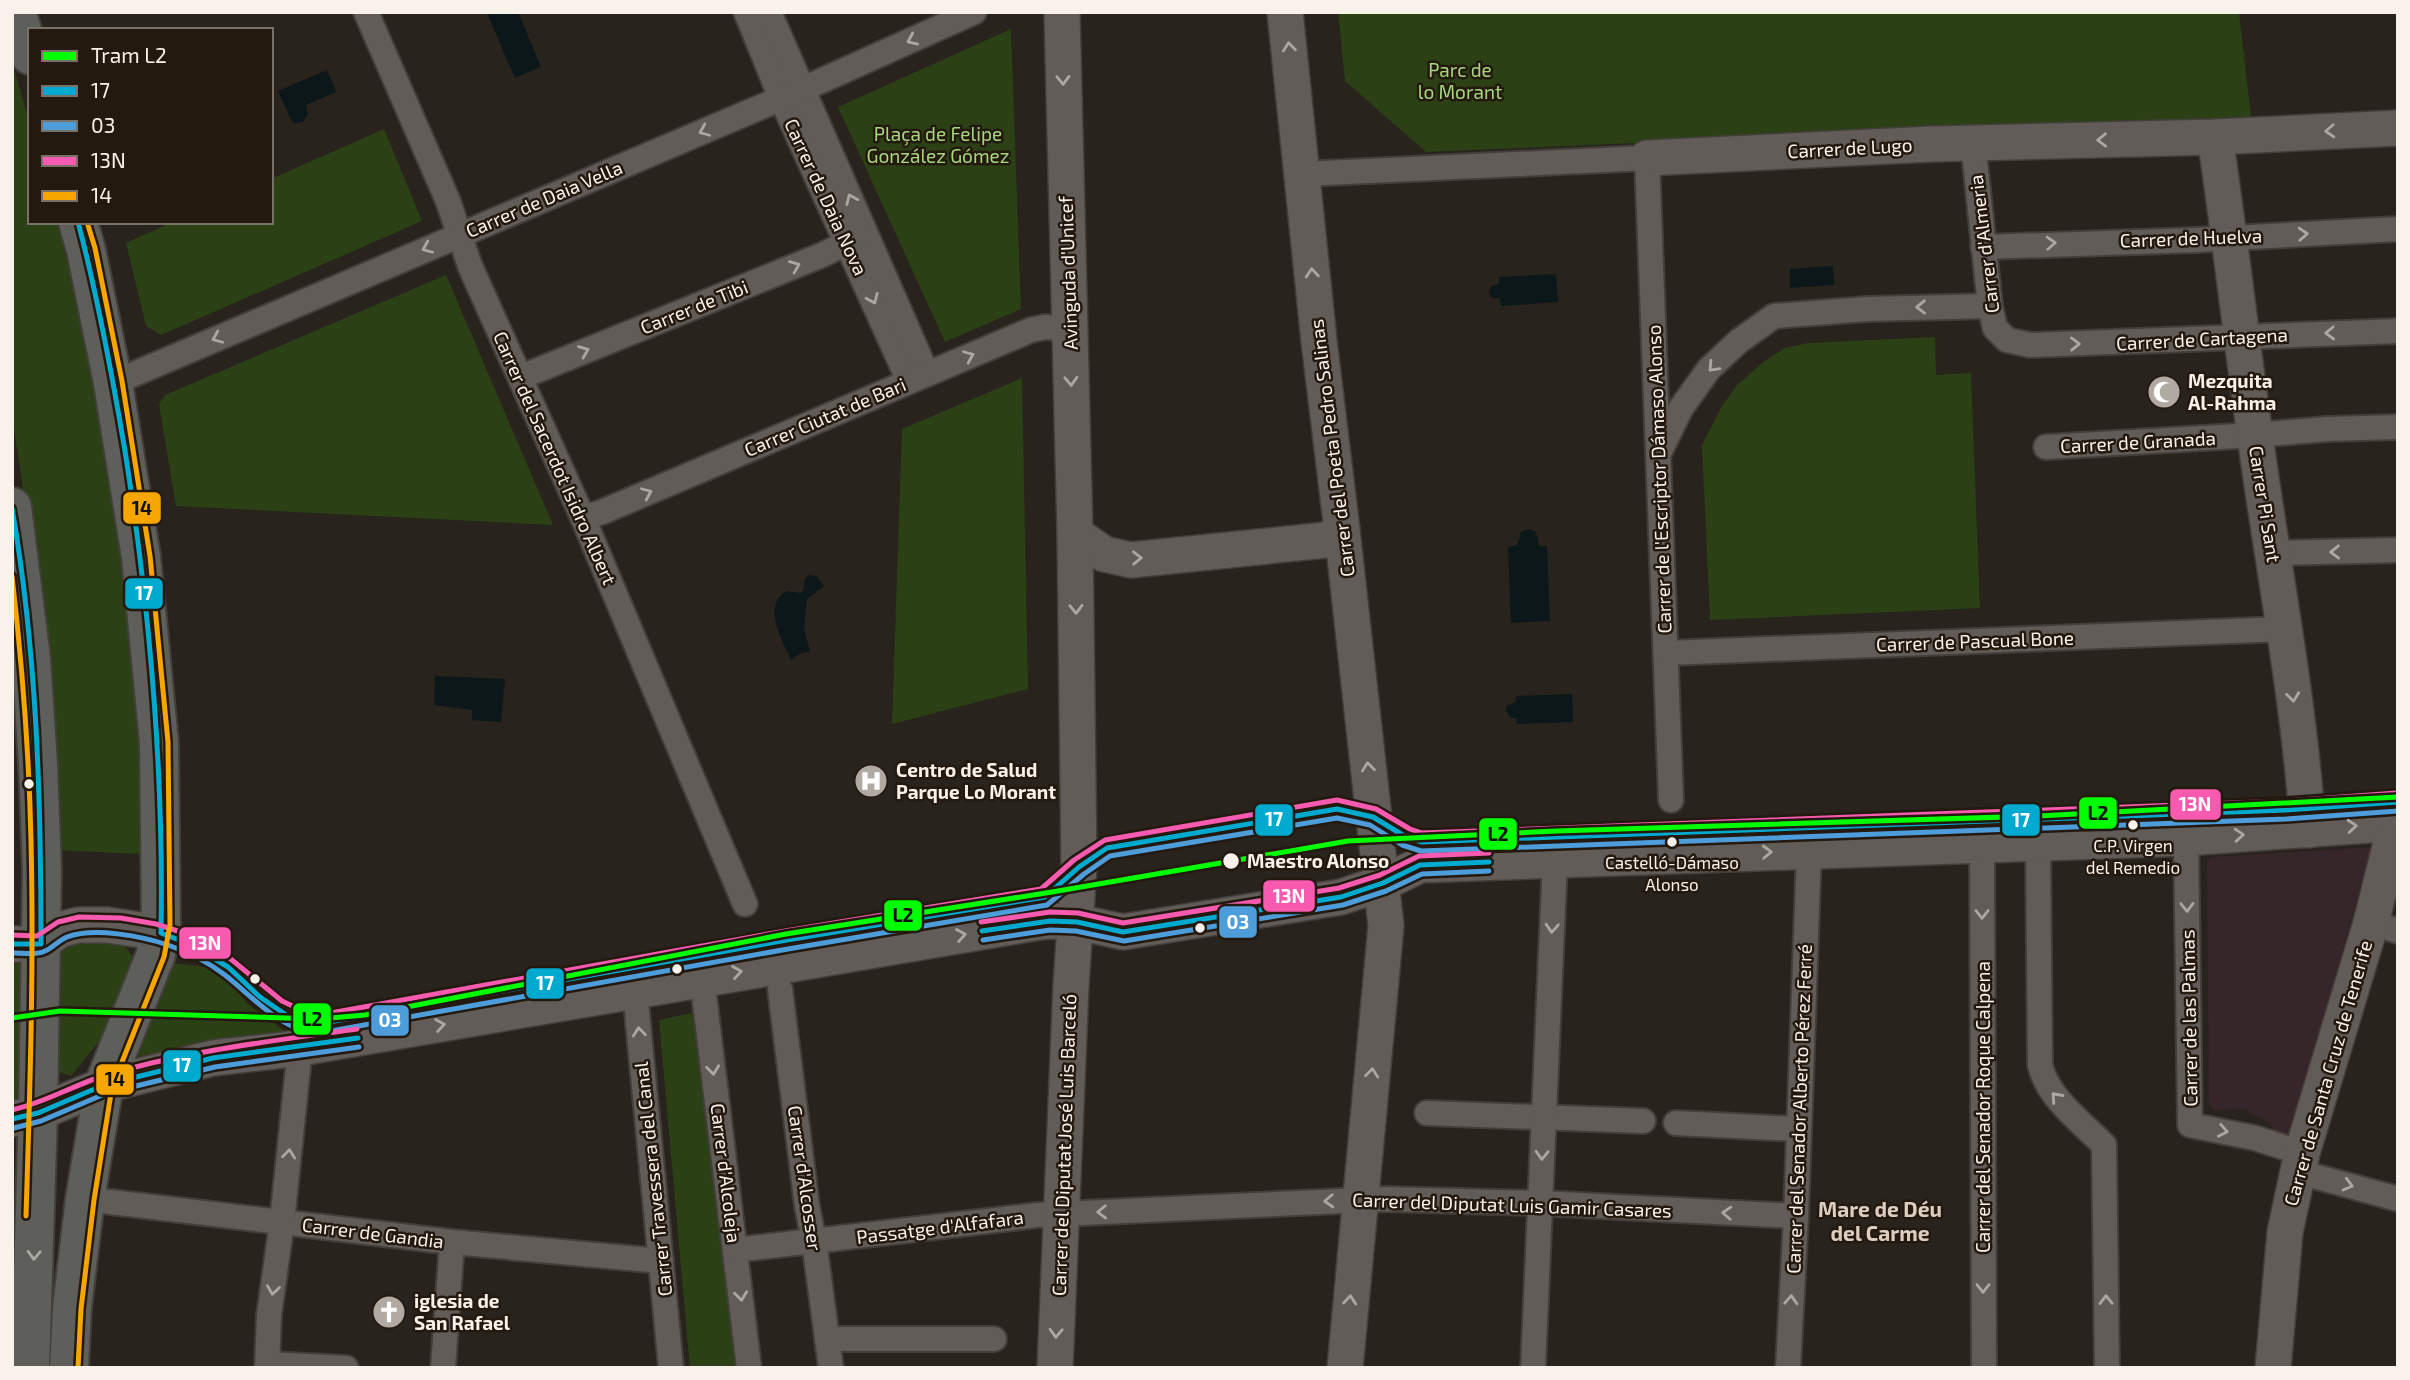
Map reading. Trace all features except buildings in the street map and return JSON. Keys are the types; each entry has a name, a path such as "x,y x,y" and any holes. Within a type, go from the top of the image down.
{"main road":[{"path":"16,12 28,49"},
{"name":"Avinguda d'Unicef","path":"1062,12 1075,534 1079,813 1077,922"},
{"name":"Carrer del Poeta Pedro Salinas","path":"1285,12 1318,341 1386,926 1345,1368"},
{"name":"Carrer de Lugo","path":"1647,158 1973,142 2215,137 2398,128"},
{"name":"Carrer Pi Sant","path":"2215,137 2284,629 2307,819"},
{"path":"69,1368 72,1308 85,1199 104,1084 156,954 161,933 159,743 135,511 113,383 79,224"},
{"path":"12,507 30,658 42,870 27,944 25,1116 36,1186 30,1368"},
{"path":"1075,534 1104,554 1131,560 1325,540 1342,530"},
{"path":"25,1116 104,1084 213,1058 300,1048 1051,920 1077,922 1122,932 1341,897 1383,883 1420,865 2186,838 2307,819 2397,823"},
{"name":"Carrer de Santa Cruz de Tenerife","path":"2273,1368 2285,1232 2300,1162 2384,927 2397,823"},
{"name":"Carrer del Diputat José Luis Barceló","path":"1055,1368 1071,985 1077,922"},
{"path":"27,944 78,925 107,925 161,933"},
{"path":"12,1141 28,1161 36,1186"}],"street":[{"name":"Carrer del Sacerdot Isidro Albert","path":"366,12 448,201 470,266 583,517 745,904"},
{"name":"Carrer de Daia Nova","path":"746,12 792,94 918,378"},
{"name":"Carrer de Daia Nova","path":"769,12 792,94"},
{"name":"Carrer de Daia Vella","path":"113,383 792,94 975,12"},
{"name":"Carrer d'Almeria","path":"1973,142 1990,306 1995,328 2007,340"},
{"name":"Carrer de Lugo","path":"1303,174 1647,158"},
{"name":"Carrer de l'Escriptor Dámaso Alonso","path":"1647,158 1671,800"},
{"name":"Carrer de Huelva","path":"1983,247 2398,229"},
{"name":"Carrer de Tibi","path":"521,377 857,238"},
{"path":"1657,457 1681,408 1709,369 1739,341 1774,316 1856,309 1990,306"},
{"name":"Carrer Ciutat de Bari","path":"583,517 602,512 1031,330 1045,327 1069,329"},
{"name":"Carrer de Cartagena","path":"2007,340 2030,345 2398,331"},
{"name":"Carrer de Granada","path":"2046,447 2398,427"},
{"path":"2273,553 2398,550"},
{"name":"Carrer de Pascual Bone","path":"1666,653 2284,629"},
{"name":"Carrer de las Palmas","path":"2186,838 2190,1125 2255,1138 2300,1162"},
{"path":"2038,843 2040,1065 2043,1080 2051,1092 2104,1145 2108,1368"},
{"name":"Carrer del Senador Roque Calpena","path":"1982,846 1984,1368"},
{"name":"Carrer del Senador Alberto Pérez Ferré","path":"1788,1368 1809,851"},
{"path":"1533,1368 1555,860"},
{"name":"Carrer d'Alcoleja","path":"702,978 749,1368"},
{"name":"Carrer d'Alcosser","path":"780,989 809,1226 814,1241 831,1368"},
{"name":"Carrer Travessera del Canal","path":"635,990 671,1368"},
{"path":"300,1048 282,1222 269,1315 267,1366 346,1368"},
{"path":"1427,1113 1643,1121"},
{"path":"1676,1123 1797,1129"},
{"path":"2300,1162 2398,1199"},
{"name":"Carrer de Gandia","path":"85,1199 452,1242 661,1261"},
{"name":"Carrer del Diputat Luis Gamir Casares","path":"1061,1213 1359,1200 1540,1203 1796,1216"},
{"name":"Passatge d'Alfafara","path":"735,1250 1061,1213"},
{"path":"443,1368 452,1242"},
{"path":"827,1339 994,1339"}],"shaded area":[{"path":"518,12 541,67 515,78 487,13"},
{"path":"327,70 336,92 306,105 308,114 303,122 295,123 291,120 278,91"},
{"path":"1833,266 1834,285 1790,288 1790,269"},
{"path":"1556,274 1558,302 1501,306 1500,298 1492,298 1489,293 1491,286 1499,284 1499,277"},
{"path":"1530,529 1536,532 1539,546 1547,546 1550,621 1511,623 1508,547 1517,545 1521,532"},
{"path":"808,575 816,576 824,586 807,599 804,629 810,651 791,660 776,623 775,605 779,597 787,591 800,593 804,590 804,581"},
{"path":"435,676 505,679 501,722 472,720 472,710 434,705"},
{"path":"1572,694 1573,722 1517,724 1516,718 1511,718 1506,711 1506,706 1516,702 1516,696"},
{"path":"2376,847 2368,884 2361,884 2291,1136 2273,1130 2271,1124 2244,1109 2213,1110 2209,1103 2207,863 2210,857"}],"green space":[{"name":"Parc de lo Morant","path":"1338,12 2239,12 2251,117 1426,152 1345,81"},
{"name":"Plaça de Felipe González Gómez","path":"1011,29 1021,309 945,342 838,107"},
{"path":"12,62 28,117 28,224 57,224 98,407 132,658 139,754 141,854 54,850 39,633 28,524 12,417"},
{"path":"384,129 422,221 161,335 146,326 126,243 168,224 273,224 273,178"},
{"path":"446,275 553,525 176,506 159,404 165,395"},
{"path":"1935,337 1936,375 1971,373 1980,608 1710,620 1702,445 1722,406 1738,384 1785,348 1808,343"},
{"path":"1022,378 1028,689 892,724 902,429"},
{"path":"67,942 122,942 132,956 129,974 105,1034 71,1076 59,1072 60,956"},
{"path":"20,958 24,1093 12,1101 12,959"},
{"path":"171,963 206,967 230,983 249,1005 294,1038 146,1060 136,1053"},
{"path":"692,1013 739,1368 690,1368 659,1020"}],"tram line":[{"name":"L2","path":"12,1018 60,1011 319,1019 365,1015 786,934 1348,841 1557,831 2038,816 2398,797"}],"transit line":[{"name":"17","path":"78,224 115,393 142,571 158,751 161,933 192,945 228,967 260,997 292,1019 313,1025 1045,897 1079,867 1107,848 1337,809 1373,817 1406,837 1421,842 2286,810 2398,802"},
{"name":"14","path":"78,1368 81,1309 94,1200 112,1087 164,957 170,925 168,742 150,556 122,381 88,224"},
{"name":"17","path":"12,508 27,616 36,726 41,944 12,944"},
{"name":"14","path":"12,576 29,773 31,840 32,981 26,1216"},
{"name":"13N","path":"12,935 37,936 58,922 79,917 121,918 156,924 190,935 221,951 282,1001 314,1016 785,931 1041,889 1074,860 1105,840 1337,800 1376,809 1422,833 2286,801 2397,793"},
{"name":"03","path":"12,953 40,953 67,937 90,933 118,934 157,942 205,962 277,1018 314,1034 1047,905 1110,856 1337,818 1370,825 1402,845 1421,851 2286,819 2398,811"},
{"name":"13N","path":"981,922 1050,912 1078,913 1123,923 1339,888 1380,875 1419,856 1489,853"},
{"name":"17","path":"982,931 1050,921 1077,922 1123,932 1341,897 1383,883 1420,865 1489,862"},
{"name":"03","path":"983,940 1050,930 1076,931 1124,941 1343,905 1386,891 1422,874 1489,871"},
{"name":"13N","path":"12,1110 134,1067 229,1048 357,1029"},
{"name":"17","path":"12,1119 38,1113 104,1085 213,1058 358,1038"},
{"name":"03","path":"14,1128 41,1121 107,1093 215,1067 359,1047"}],"place":[{"name":"Mezquita Al-Rahma","path":"2164,392"},
{"name":"Centro de Salud Parque Lo Morant","path":"871,781"},
{"name":"C.P. Virgen del Remedio","path":"2133,825"},
{"name":"Castelló-Dámaso Alonso","path":"1672,842"},
{"name":"Maestro Alonso","path":"1231,861"},
{"name":"iglesia de San Rafael","path":"389,1312"}],"district":[{"name":"Mare de Déu del Carme","path":"1880,1222"}]}
